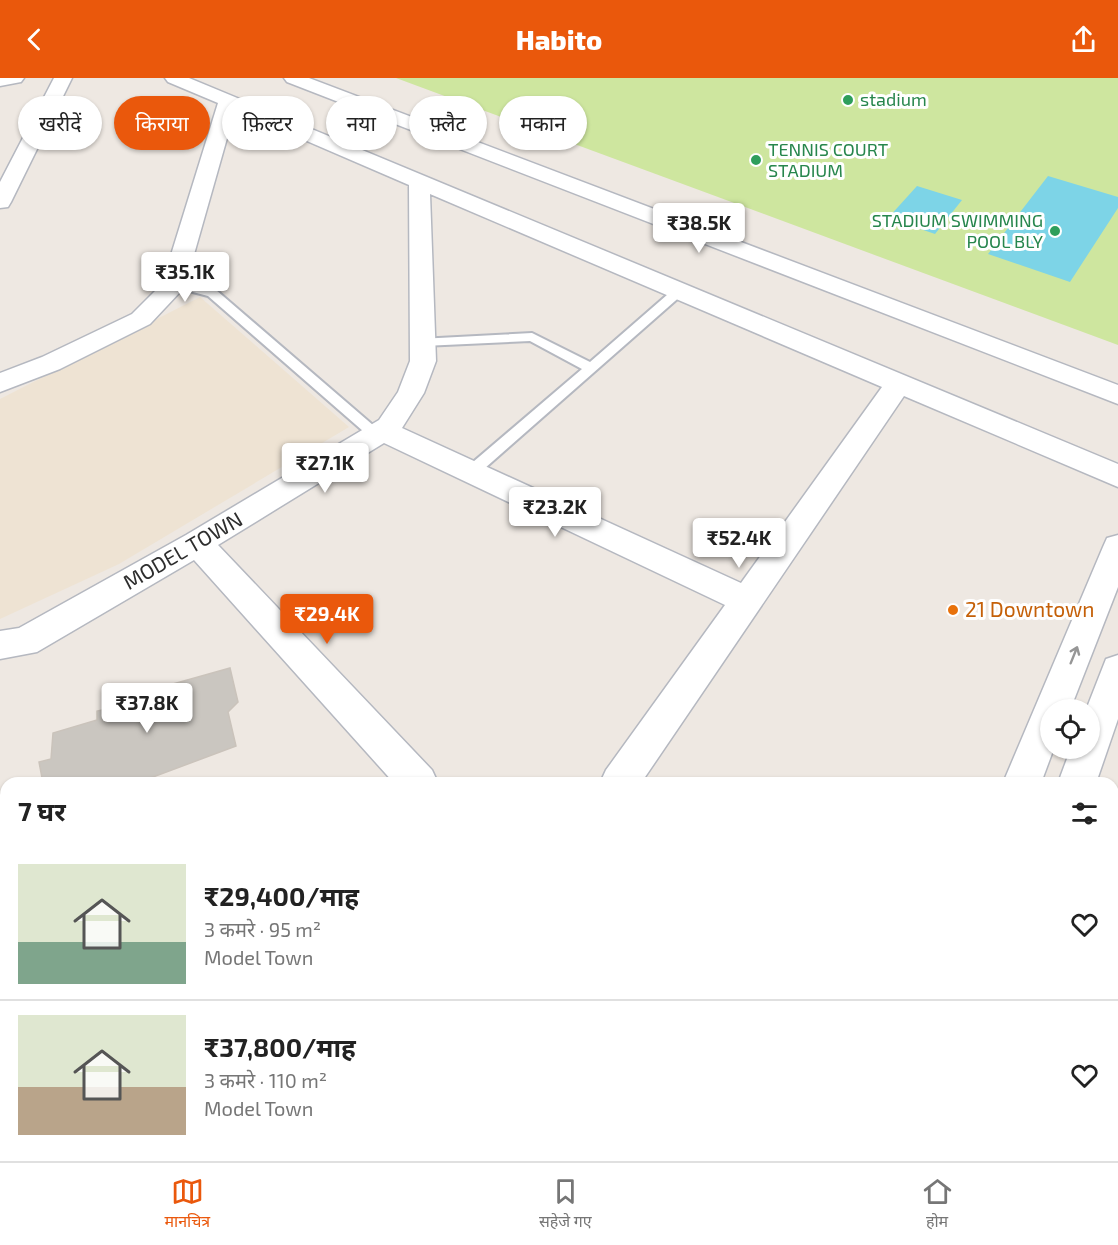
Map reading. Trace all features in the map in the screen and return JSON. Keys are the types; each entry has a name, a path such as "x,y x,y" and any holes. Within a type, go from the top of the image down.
{"street":[{"path":"0,81 15,78"},
{"path":"0,202 63,78"},
{"path":"174,78 222,98"},
{"path":"293,78 1118,395"},
{"path":"0,383 51,363 141,320 174,284 222,121"},
{"path":"314,137 1118,476"},
{"name":"MODEL TOWN","path":"0,645 25,642 197,543 389,427 411,393 423,361 419,181"},
{"path":"624,777 899,383"},
{"path":"380,433 471,472 747,601"},
{"path":"197,543 413,777"},
{"path":"1056,699 1118,547"},
{"path":"1079,777 1117,676"},
{"path":"1024,777 1040,738"}],"lane":[{"path":"174,284 212,293 380,433"},
{"path":"471,472 679,291"},
{"path":"423,342 532,337 591,368"}],"shaded area":[{"path":"200,297 349,427 119,564 0,619 0,399"}],"green space":[{"path":"396,78 1118,78 1118,345 587,149 587,96 499,96 499,116 487,112 487,96 445,96"}],"water":[{"name":"STADIUM SWIMMING POOL BLY","path":"1048,176 1118,197 1118,208 1070,282 988,254"},
{"path":"917,186 962,200 935,234 888,218"}],"building":[{"path":"230,668 238,702 228,712 236,746 153,777 42,777 39,762 51,759 53,733 97,720 97,711 130,704 130,696"}],"place":[{"name":"stadium","path":"848,100"},
{"name":"TENNIS COURT STADIUM","path":"756,160"},
{"name":"STADIUM SWIMMING POOL BLY","path":"1055,231"},
{"name":"21 Downtown","path":"953,610"}]}
